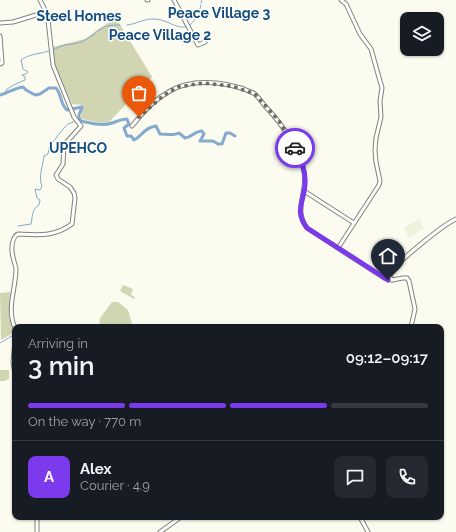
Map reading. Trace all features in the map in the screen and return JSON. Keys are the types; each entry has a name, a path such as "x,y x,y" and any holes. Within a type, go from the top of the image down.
{"street":[{"path":"14,324 11,316 16,270 12,251 13,240 18,234 40,235 56,233 72,224 75,196 72,190 58,179 56,175 63,164 64,146 81,126 76,121 53,65 48,20 40,0"},
{"path":"174,0 198,44 205,42"},
{"path":"338,248 379,185 380,181 375,150 381,117 380,101 382,88 371,49 358,30 346,4 341,0"},
{"path":"0,23 13,22 46,12"},
{"path":"0,36 2,63 0,64"},
{"path":"132,126 155,102 178,87 203,83 232,86 255,94 279,121 300,156 305,177 300,213 307,228 384,278 392,280 407,278 409,281 414,309 412,324"},
{"path":"304,191 354,223"},
{"path":"392,280 390,273 435,233 456,219"},
{"path":"37,520 37,532"},
{"path":"160,532 177,520"},
{"path":"362,520 368,532"}],"shaded area":[{"path":"419,219 424,228 409,238 404,228"}],"green space":[{"path":"116,18 152,77 109,122 102,123 81,119 82,105 72,104 54,63 52,47 85,39"},
{"path":"123,285 133,289 131,295 135,297 134,299 120,291"},
{"path":"10,292 9,317 12,324 12,334 1,340 0,293"},
{"path":"112,302 118,302 128,310 132,324 99,324 100,318"},
{"path":"0,370 9,370 9,379 0,381"}],"waterway":[{"path":"189,26 198,16 201,5"},
{"path":"127,25 148,19 159,19 178,27 186,27"},
{"path":"53,50 64,45 83,41 108,26 120,25"},
{"path":"6,94 6,90 8,88 25,80 25,77 22,75 28,72 23,69 21,60 31,55 49,51"},
{"path":"0,95 23,87 35,95 40,94 49,88 56,88 63,105 67,110 82,107 79,116 81,121 105,125 127,119 129,124 124,128 127,136 131,136 134,140 149,128 156,126 160,134 172,135 179,133 185,138 202,131 204,134 200,141 213,141 218,144 222,144 226,133 230,133 235,136"},
{"path":"18,226 31,224 33,211 39,205 40,200 37,198 35,189 40,190 42,186 40,179 41,171 44,156 48,154 49,147 68,124 79,120"},
{"path":"0,343 12,336"}],"way so far":[{"path":"139,117 164,95 178,87 203,83 232,86 255,94 283,126 295,148"}],"district":[{"name":"Peace Village 3","path":"219,13"},
{"name":"Steel Homes","path":"79,16"},
{"name":"Peace Village 2","path":"160,35"},
{"name":"UPEHCO","path":"78,148"}],"route":[{"path":"295,148 300,156 304,169 305,184 300,213 301,218 307,228 388,280"}]}
